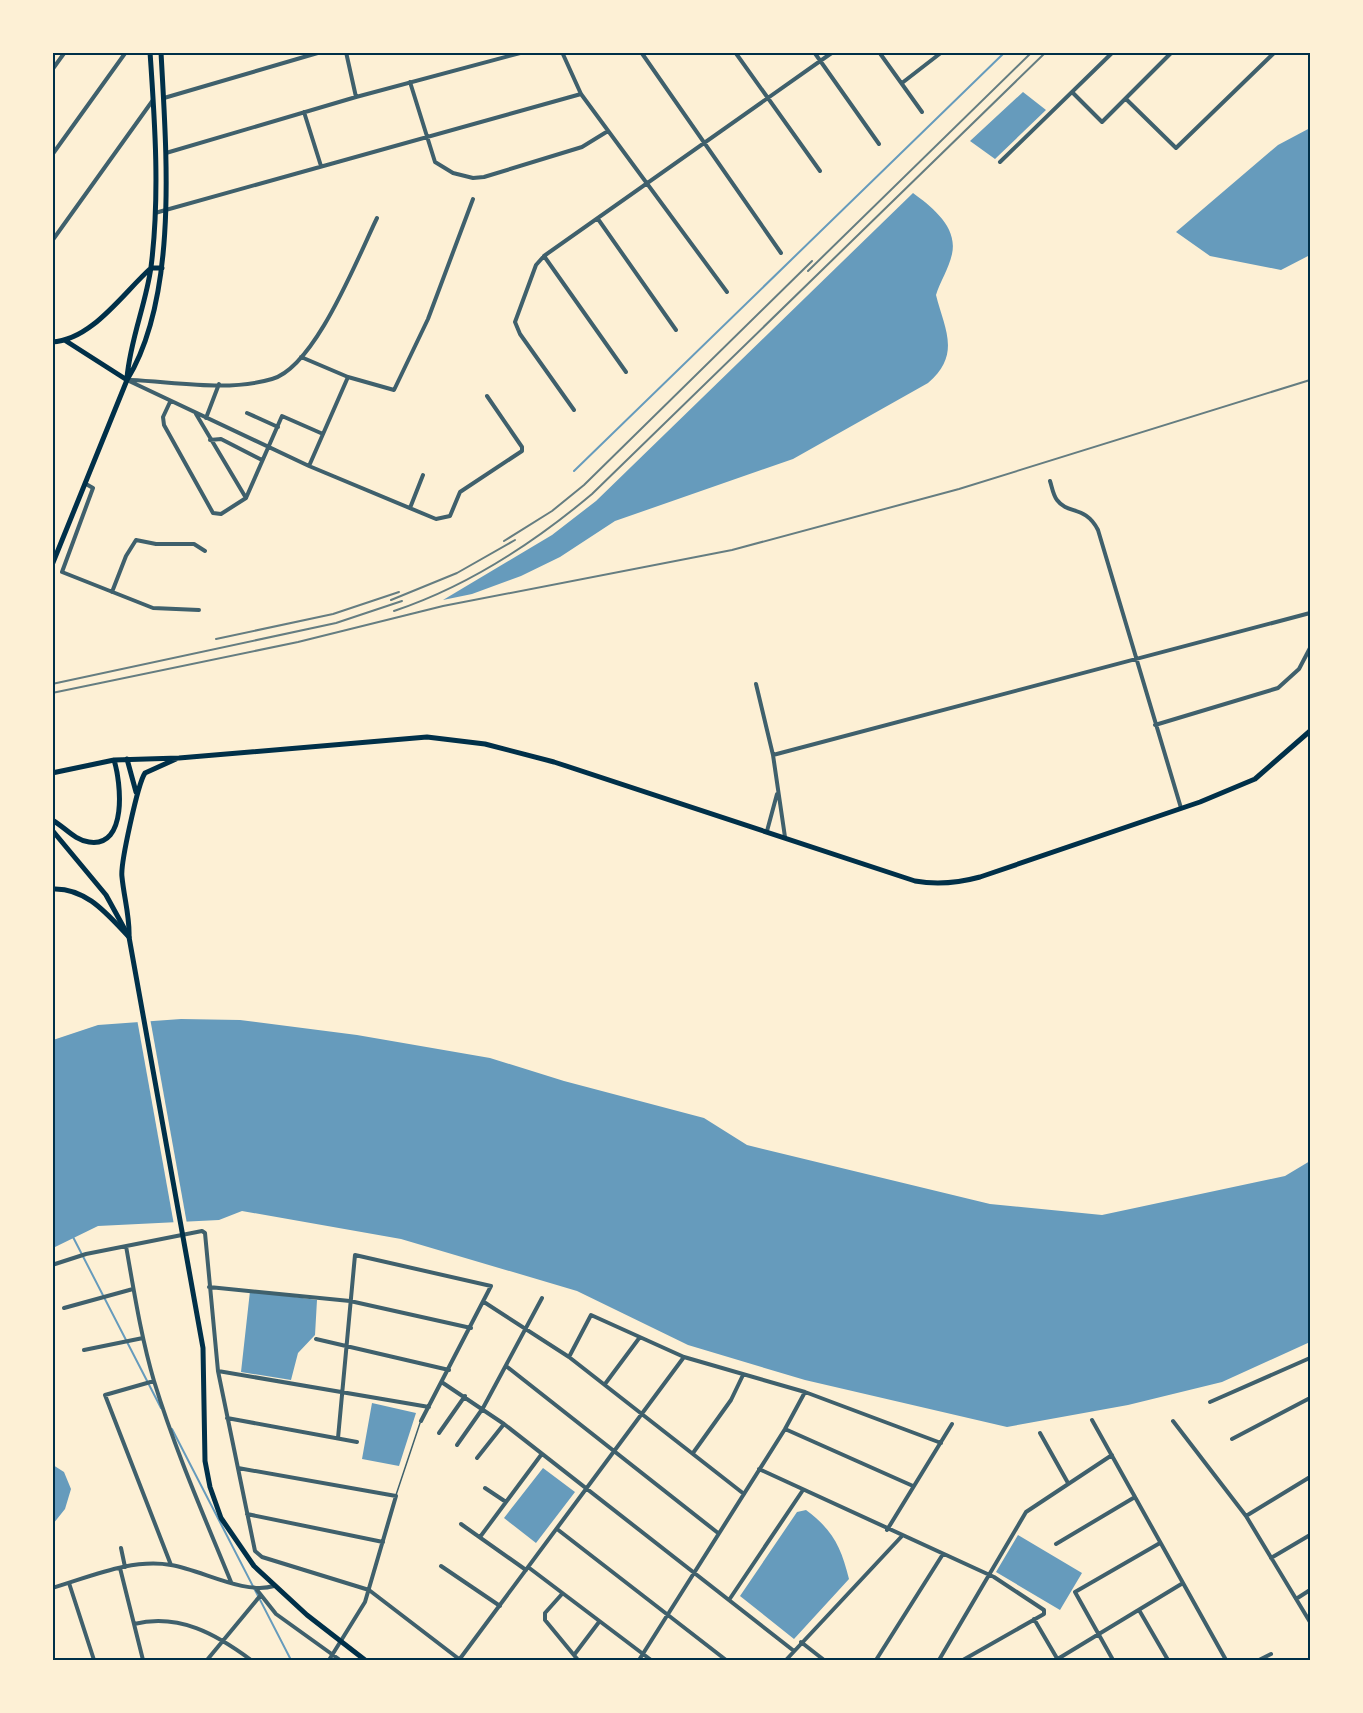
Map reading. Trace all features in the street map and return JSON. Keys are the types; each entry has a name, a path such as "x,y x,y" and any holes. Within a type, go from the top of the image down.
{"main road":[{"path":"127,380 129,359 151,268 155,213 150,52"},
{"path":"52,565 127,380 138,362 162,268 166,209 161,52"},
{"path":"52,342 66,341 102,316 151,268 162,268"},
{"path":"66,341 127,380"},
{"path":"52,772 114,760 179,758 427,736 457,739 554,762 915,881 934,884 958,883 980,877 1181,808 1255,779 1311,731"},
{"path":"179,758 146,773 137,794 132,826 122,858 121,876 129,937 203,1348 205,1461 210,1487 221,1518 254,1566 274,1586 364,1660"},
{"path":"127,759 137,794"},
{"path":"52,820 74,836 90,842 105,840 111,835 119,814 120,802 114,760"},
{"path":"52,830 106,895 129,937"},
{"path":"52,889 71,890 84,895 129,937"}],"street":[{"path":"52,70 65,52"},
{"path":"52,155 126,52"},
{"path":"163,98 321,52"},
{"path":"346,52 356,97"},
{"path":"165,154 356,97 524,52"},
{"path":"562,52 581,94 727,292"},
{"path":"641,52 781,253"},
{"path":"735,52 820,171"},
{"path":"814,52 879,144"},
{"path":"574,410 520,334 515,322 536,265 543,256 833,52"},
{"path":"879,52 922,112"},
{"path":"902,83 942,52"},
{"path":"1000,162 1113,52"},
{"path":"1072,92 1102,122 1172,52"},
{"path":"1126,99 1175,148 1275,52"},
{"path":"410,82 435,162 453,173 473,178 484,177 582,147 608,131"},
{"path":"155,213 581,94"},
{"path":"52,241 153,99"},
{"path":"304,112 321,166"},
{"path":"301,357 348,376 394,390 428,319 473,198"},
{"path":"127,380 219,384 274,379 293,368 321,332 377,218"},
{"path":"598,219 676,330"},
{"path":"543,256 626,372"},
{"path":"309,466 348,376"},
{"path":"127,380 309,466 436,519 447,518 460,492 522,451 522,447 487,396"},
{"path":"206,418 219,384"},
{"path":"170,402 163,422 213,513 221,514 246,498 284,416 323,434"},
{"path":"247,413 278,427"},
{"path":"195,414 246,498"},
{"path":"210,440 221,439 262,460"},
{"path":"410,508 423,476"},
{"path":"1050,481 1056,499 1061,504 1086,514 1098,530 1181,808"},
{"path":"86,484 93,488 62,572 153,608 199,610"},
{"path":"112,592 126,556 136,540 156,544 194,544 205,551"},
{"path":"773,755 1311,613"},
{"path":"1155,725 1278,688 1299,669 1311,648"},
{"path":"756,684 773,755 785,837"},
{"path":"767,831 778,791"},
{"path":"52,1265 86,1254 203,1231 218,1371 255,1551 254,1566"},
{"path":"126,1246 143,1338 154,1381 182,1464 231,1582"},
{"path":"338,1438 355,1255 491,1287 443,1383 421,1421"},
{"path":"209,1287 350,1301 471,1328"},
{"path":"64,1308 133,1289"},
{"path":"457,1444 483,1408 542,1298"},
{"path":"484,1302 569,1357 744,1494"},
{"path":"569,1357 589,1315 684,1357 805,1392 941,1443"},
{"path":"605,1384 640,1337"},
{"path":"84,1350 143,1338"},
{"path":"316,1339 449,1370"},
{"path":"255,1551 262,1557 369,1590 459,1660 684,1357"},
{"path":"1210,1402 1311,1358"},
{"path":"506,1366 718,1533"},
{"path":"218,1371 429,1407"},
{"path":"693,1453 731,1400 743,1375"},
{"path":"154,1381 105,1395 171,1565"},
{"path":"443,1383 504,1424 794,1651"},
{"path":"639,1660 693,1571 785,1429 805,1392"},
{"path":"439,1433 465,1396"},
{"path":"1232,1439 1311,1398"},
{"path":"227,1418 357,1442"},
{"path":"1092,1420 1226,1660"},
{"path":"1173,1421 1246,1516 1311,1622"},
{"path":"477,1458 504,1424"},
{"path":"887,1530 952,1424"},
{"path":"785,1429 913,1486"},
{"path":"1040,1433 1068,1483"},
{"path":"480,1537 541,1455"},
{"path":"939,1660 1026,1512 1112,1455"},
{"path":"238,1468 396,1496 369,1590 358,1615 329,1660"},
{"path":"759,1469 987,1575 1044,1610 1044,1614 963,1660"},
{"path":"1246,1516 1311,1477"},
{"path":"485,1488 506,1502"},
{"path":"729,1600 803,1490"},
{"path":"1056,1545 1135,1497"},
{"path":"247,1514 383,1542"},
{"path":"461,1524 527,1568 651,1660"},
{"path":"556,1529 726,1660"},
{"path":"1271,1558 1311,1535"},
{"path":"786,1660 902,1536"},
{"path":"1113,1660 1075,1592 1160,1542"},
{"path":"121,1548 126,1567"},
{"path":"876,1660 943,1554"},
{"path":"52,1588 120,1568 146,1564 171,1565 257,1590 274,1586"},
{"path":"441,1566 500,1606"},
{"path":"120,1568 143,1660"},
{"path":"69,1583 94,1660"},
{"path":"1034,1619 1057,1660 1183,1583"},
{"path":"257,1590 276,1614 340,1660"},
{"path":"1296,1599 1311,1590"},
{"path":"562,1594 545,1613 544,1620 578,1660"},
{"path":"207,1660 260,1596"},
{"path":"1139,1610 1168,1660"},
{"path":"134,1624 150,1620 187,1623 224,1640 251,1660"},
{"path":"574,1655 599,1622"},
{"path":"801,1642 824,1660"},
{"path":"1259,1660 1271,1654"}],"lane":[{"path":"396,1496 421,1421"}],"water":[{"path":"1023,92 1046,110 995,159 970,141"},
{"path":"1310,128 1310,255 1281,270 1210,256 1176,232 1278,145"},
{"path":"913,193 942,219 953,244 951,259 936,295 946,330 948,351 945,362 928,383 793,459 615,521 560,557 521,576 472,594 443,600 552,535 596,501"},
{"path":"181,1019 240,1020 357,1035 490,1058 564,1081 704,1118 747,1145 990,1204 1102,1215 1285,1176 1310,1161 1310,1342 1222,1382 1128,1405 1007,1427 805,1380 688,1345 577,1291 401,1239 242,1211 219,1220 98,1226 53,1248 53,1040 98,1025"},
{"path":"250,1291 317,1300 315,1335 298,1353 291,1380 241,1372"},
{"path":"372,1403 416,1413 399,1466 362,1459"},
{"path":"53,1465 64,1472 71,1489 65,1509 53,1524"},
{"path":"543,1468 575,1492 536,1543 504,1518"},
{"path":"806,1510 835,1540 849,1579 794,1639 740,1596 797,1512"},
{"path":"1018,1535 1082,1573 1060,1610 996,1572"}],"pier":[{"path":"150,1018 187,1224 174,1225 137,1019"}],"waterway":[{"path":"574,471 1005,52"},
{"path":"73,1237 161,1408"},
{"path":"172,1429 291,1660"}],"railway":[{"path":"808,271 1032,52"},
{"path":"394,611 447,589 499,562 592,494 1046,52"},
{"path":"504,541 552,511 584,485 812,261"},
{"path":"52,693 298,642 443,606 732,550 959,489 1310,380"},
{"path":"391,600 457,573 515,540"},
{"path":"216,639 333,614 399,592"},
{"path":"52,684 336,623 402,601"}]}
